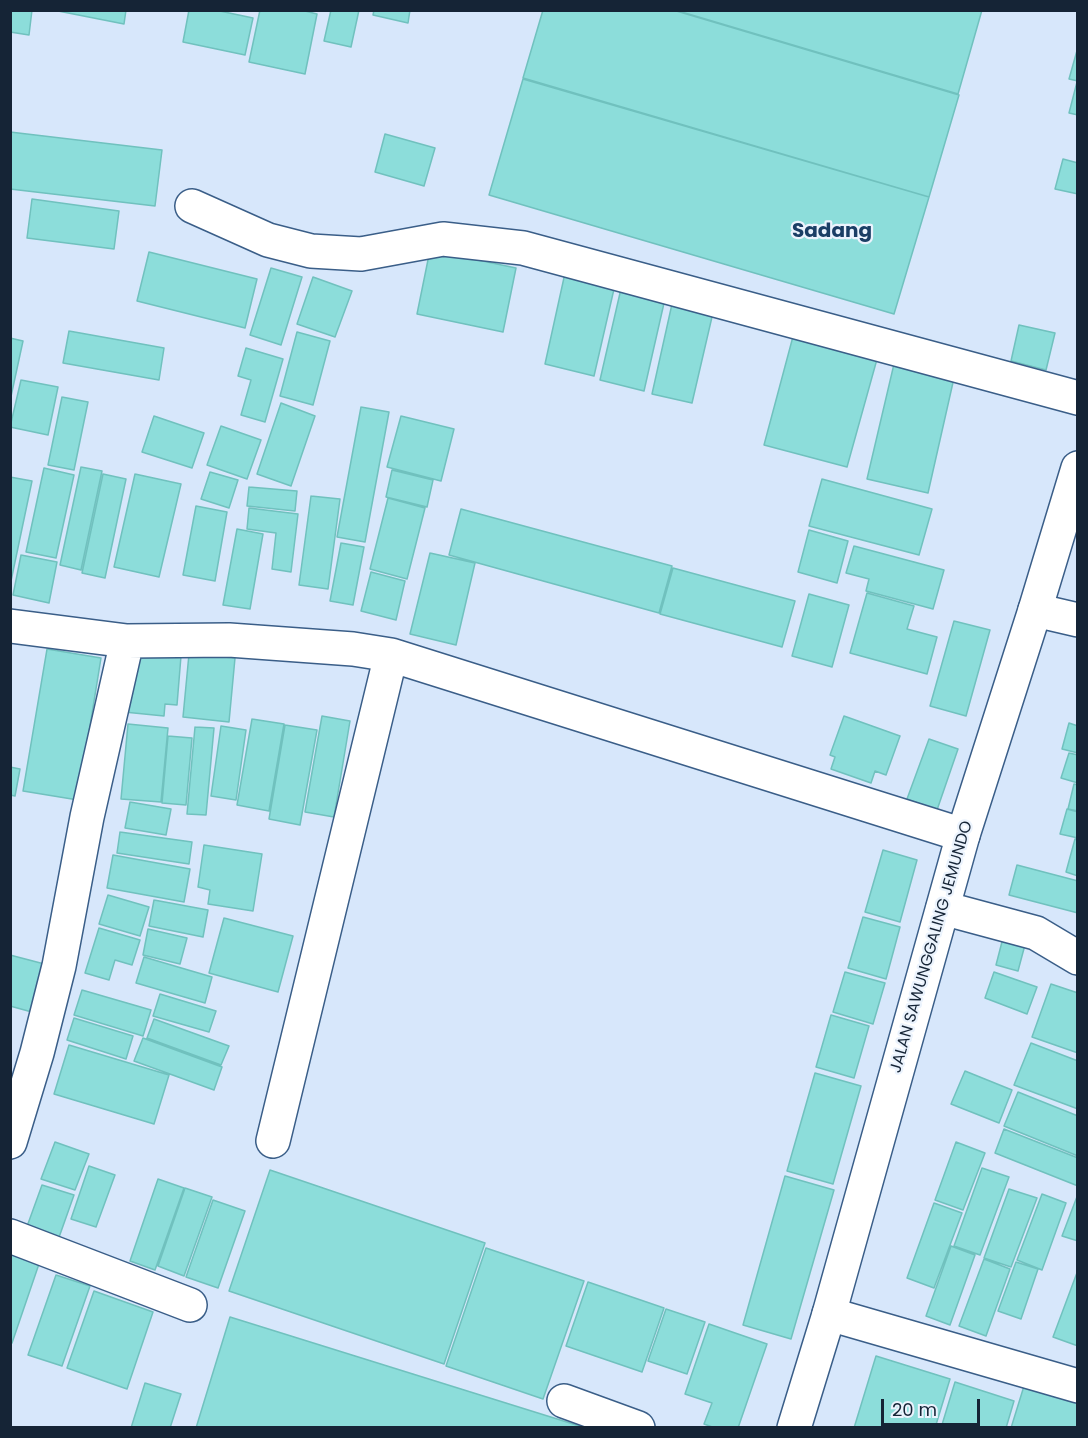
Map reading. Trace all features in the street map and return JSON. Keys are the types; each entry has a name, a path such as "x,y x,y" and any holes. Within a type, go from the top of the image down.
{"street":[{"path":"192,206 268,240 311,251 361,254 443,239 523,248 1077,398"},
{"name":"JALAN SAWUNGGALING JEMUNDO","path":"794,1428 837,1317 968,915 963,835 1056,615 1077,468"},
{"path":"10,626 127,641 229,640 353,649 391,655 963,835"},
{"path":"10,1142 38,1053 59,966 87,817 127,641"},
{"path":"273,1141 391,655"},
{"path":"968,915 1036,933 1077,958"},
{"path":"10,1236 190,1305"},
{"path":"837,1317 1077,1386"},
{"path":"564,1401 638,1428"}],"building":[{"path":"10,10 32,10 29,35 10,32"},
{"path":"53,10 126,10 124,24"},
{"path":"189,10 215,10 253,18 245,55 183,42"},
{"path":"260,10 301,10 317,14 305,74 249,62"},
{"path":"331,10 359,10 351,47 324,41"},
{"path":"374,10 410,10 408,23 373,15"},
{"path":"543,10 673,10 959,95 929,197 523,78"},
{"path":"675,10 982,10 958,94"},
{"path":"1078,47 1078,81 1069,79"},
{"path":"523,79 929,197 894,314 489,195"},
{"path":"1078,82 1078,115 1069,113"},
{"path":"10,132 162,150 155,206 10,189"},
{"path":"385,134 435,148 424,186 375,172"},
{"path":"1063,159 1078,163 1078,194 1055,189"},
{"path":"32,199 119,211 114,249 27,238"},
{"path":"430,250 516,268 503,332 417,314"},
{"path":"149,252 257,279 245,328 137,301"},
{"path":"567,264 617,276 594,376 545,364"},
{"path":"271,268 302,277 281,345 250,335"},
{"path":"313,277 352,291 335,337 297,324"},
{"path":"623,280 667,290 644,391 600,380"},
{"path":"674,295 715,304 692,403 652,394"},
{"path":"1019,325 1055,333 1046,370 1011,361"},
{"path":"795,329 879,352 847,467 764,445"},
{"path":"69,331 164,348 159,380 63,363"},
{"path":"297,332 330,341 313,405 280,396"},
{"path":"10,338 23,341 10,401"},
{"path":"246,348 283,359 265,422 241,415 251,380 238,376"},
{"path":"894,364 954,378 928,493 867,479"},
{"path":"21,380 58,387 48,435 10,427"},
{"path":"62,397 88,402 74,470 48,465"},
{"path":"281,403 315,416 291,486 257,474"},
{"path":"361,407 389,412 365,542 337,537"},
{"path":"154,416 204,433 192,468 142,452"},
{"path":"401,416 454,429 441,481 387,467"},
{"path":"221,426 261,440 247,479 207,465"},
{"path":"81,467 102,471 81,570 60,565"},
{"path":"44,468 74,475 56,558 26,552"},
{"path":"392,470 433,480 427,507 386,497"},
{"path":"210,472 238,480 229,508 201,499"},
{"path":"103,474 126,479 105,578 82,573"},
{"path":"135,474 181,484 159,577 114,567"},
{"path":"10,477 32,481 11,581 10,581"},
{"path":"822,479 932,509 919,555 809,526"},
{"path":"249,487 297,491 295,511 247,506"},
{"path":"311,496 340,499 328,589 299,585"},
{"path":"388,498 425,508 407,579 370,569"},
{"path":"196,506 227,512 215,581 183,575"},
{"path":"249,508 298,514 291,572 272,569 276,533 247,529"},
{"path":"461,509 672,566 659,613 449,555"},
{"path":"237,529 263,534 250,609 223,605"},
{"path":"809,530 848,541 837,583 798,572"},
{"path":"341,543 364,547 353,605 330,601"},
{"path":"854,546 944,570 933,609 866,591 869,579 846,573"},
{"path":"430,553 475,563 456,645 410,634"},
{"path":"21,555 57,562 49,603 13,595"},
{"path":"673,568 795,601 782,647 660,614"},
{"path":"371,572 405,581 396,620 361,611"},
{"path":"867,593 914,606 907,629 937,637 927,674 850,653"},
{"path":"809,594 849,605 832,667 792,656"},
{"path":"954,621 990,630 966,716 930,706"},
{"path":"47,649 101,658 78,800 23,791"},
{"path":"130,651 181,656 177,705 165,704 164,716 124,712"},
{"path":"189,654 235,658 229,722 183,717"},
{"path":"322,716 350,721 334,817 305,812"},
{"path":"844,716 900,736 886,775 875,771 871,783 831,769 835,757 830,755"},
{"path":"252,719 284,724 269,811 237,805"},
{"path":"1069,723 1078,726 1078,753 1062,749"},
{"path":"128,724 168,728 161,802 121,799"},
{"path":"285,725 317,730 300,825 269,819"},
{"path":"221,726 246,730 236,800 211,796"},
{"path":"195,727 214,728 206,815 187,814"},
{"path":"168,736 192,738 186,805 162,803"},
{"path":"929,739 958,749 937,810 907,799"},
{"path":"1069,753 1078,755 1078,783 1061,778"},
{"path":"10,767 20,769 15,796 10,795"},
{"path":"1074,784 1078,785 1078,811 1068,809"},
{"path":"130,802 171,809 166,835 125,828"},
{"path":"1067,809 1078,812 1078,838 1060,834"},
{"path":"120,832 192,842 189,864 117,853"},
{"path":"1075,839 1078,840 1078,876 1066,872"},
{"path":"204,845 262,854 253,911 208,904 210,890 198,887"},
{"path":"883,850 917,860 900,922 865,912"},
{"path":"113,855 190,869 184,902 107,888"},
{"path":"1017,865 1078,881 1078,913 1009,895"},
{"path":"108,895 149,907 140,936 99,924"},
{"path":"154,900 208,910 203,937 149,926"},
{"path":"863,917 900,927 886,979 848,968"},
{"path":"224,918 293,936 278,992 209,973"},
{"path":"99,928 140,940 132,965 115,960 109,980 85,973"},
{"path":"148,929 187,938 180,964 143,955"},
{"path":"1004,934 1026,941 1018,971 996,965"},
{"path":"10,955 52,966 39,1014 10,1006"},
{"path":"144,957 212,977 205,1003 136,983"},
{"path":"845,972 885,983 873,1024 833,1012"},
{"path":"994,972 1037,987 1027,1014 985,998"},
{"path":"1051,984 1078,993 1078,1053 1032,1037"},
{"path":"82,990 151,1010 143,1036 74,1015"},
{"path":"160,994 216,1011 209,1032 153,1016"},
{"path":"831,1015 869,1026 854,1078 816,1067"},
{"path":"74,1018 133,1036 126,1059 67,1040"},
{"path":"154,1019 229,1046 221,1065 147,1038"},
{"path":"143,1038 222,1067 214,1090 134,1061"},
{"path":"1031,1043 1078,1061 1078,1109 1014,1085"},
{"path":"69,1045 169,1075 154,1124 54,1094"},
{"path":"965,1071 1012,1090 999,1123 951,1104"},
{"path":"815,1073 861,1086 833,1184 787,1171"},
{"path":"1018,1092 1078,1116 1078,1156 1004,1126"},
{"path":"1004,1129 1078,1158 1078,1186 995,1153"},
{"path":"55,1142 89,1154 75,1190 41,1179"},
{"path":"956,1142 985,1153 963,1210 935,1200"},
{"path":"89,1166 115,1175 96,1227 71,1219"},
{"path":"982,1168 1009,1177 980,1255 954,1246"},
{"path":"270,1170 485,1243 444,1364 229,1291"},
{"path":"785,1176 834,1190 791,1339 743,1325"},
{"path":"158,1179 184,1188 155,1270 130,1261"},
{"path":"42,1185 74,1195 57,1243 25,1232"},
{"path":"185,1188 212,1197 184,1276 158,1266"},
{"path":"1009,1189 1037,1198 1011,1267 984,1258"},
{"path":"1042,1194 1066,1203 1042,1270 1017,1260"},
{"path":"1078,1194 1078,1241 1062,1236"},
{"path":"213,1200 245,1211 218,1288 186,1277"},
{"path":"934,1203 962,1213 934,1288 907,1278"},
{"path":"951,1246 975,1255 950,1325 926,1316"},
{"path":"486,1248 584,1281 543,1399 446,1366"},
{"path":"10,1251 40,1261 12,1343 10,1343"},
{"path":"984,1259 1010,1269 986,1336 959,1326"},
{"path":"1016,1262 1038,1269 1021,1319 998,1311"},
{"path":"1078,1270 1078,1346 1053,1337"},
{"path":"56,1275 90,1286 62,1366 28,1355"},
{"path":"588,1282 664,1308 642,1372 566,1346"},
{"path":"94,1291 153,1312 127,1389 67,1368"},
{"path":"666,1309 705,1322 687,1374 648,1361"},
{"path":"230,1317 586,1428 196,1428"},
{"path":"709,1324 767,1344 738,1428 715,1428 704,1424 712,1403 685,1394"},
{"path":"876,1356 950,1379 935,1428 854,1428"},
{"path":"955,1382 1014,1401 1006,1428 941,1428"},
{"path":"145,1383 181,1394 170,1428 131,1428"},
{"path":"1024,1386 1078,1402 1078,1428 1011,1428"}],"district":[{"name":"Sadang","path":"832,232"}]}
